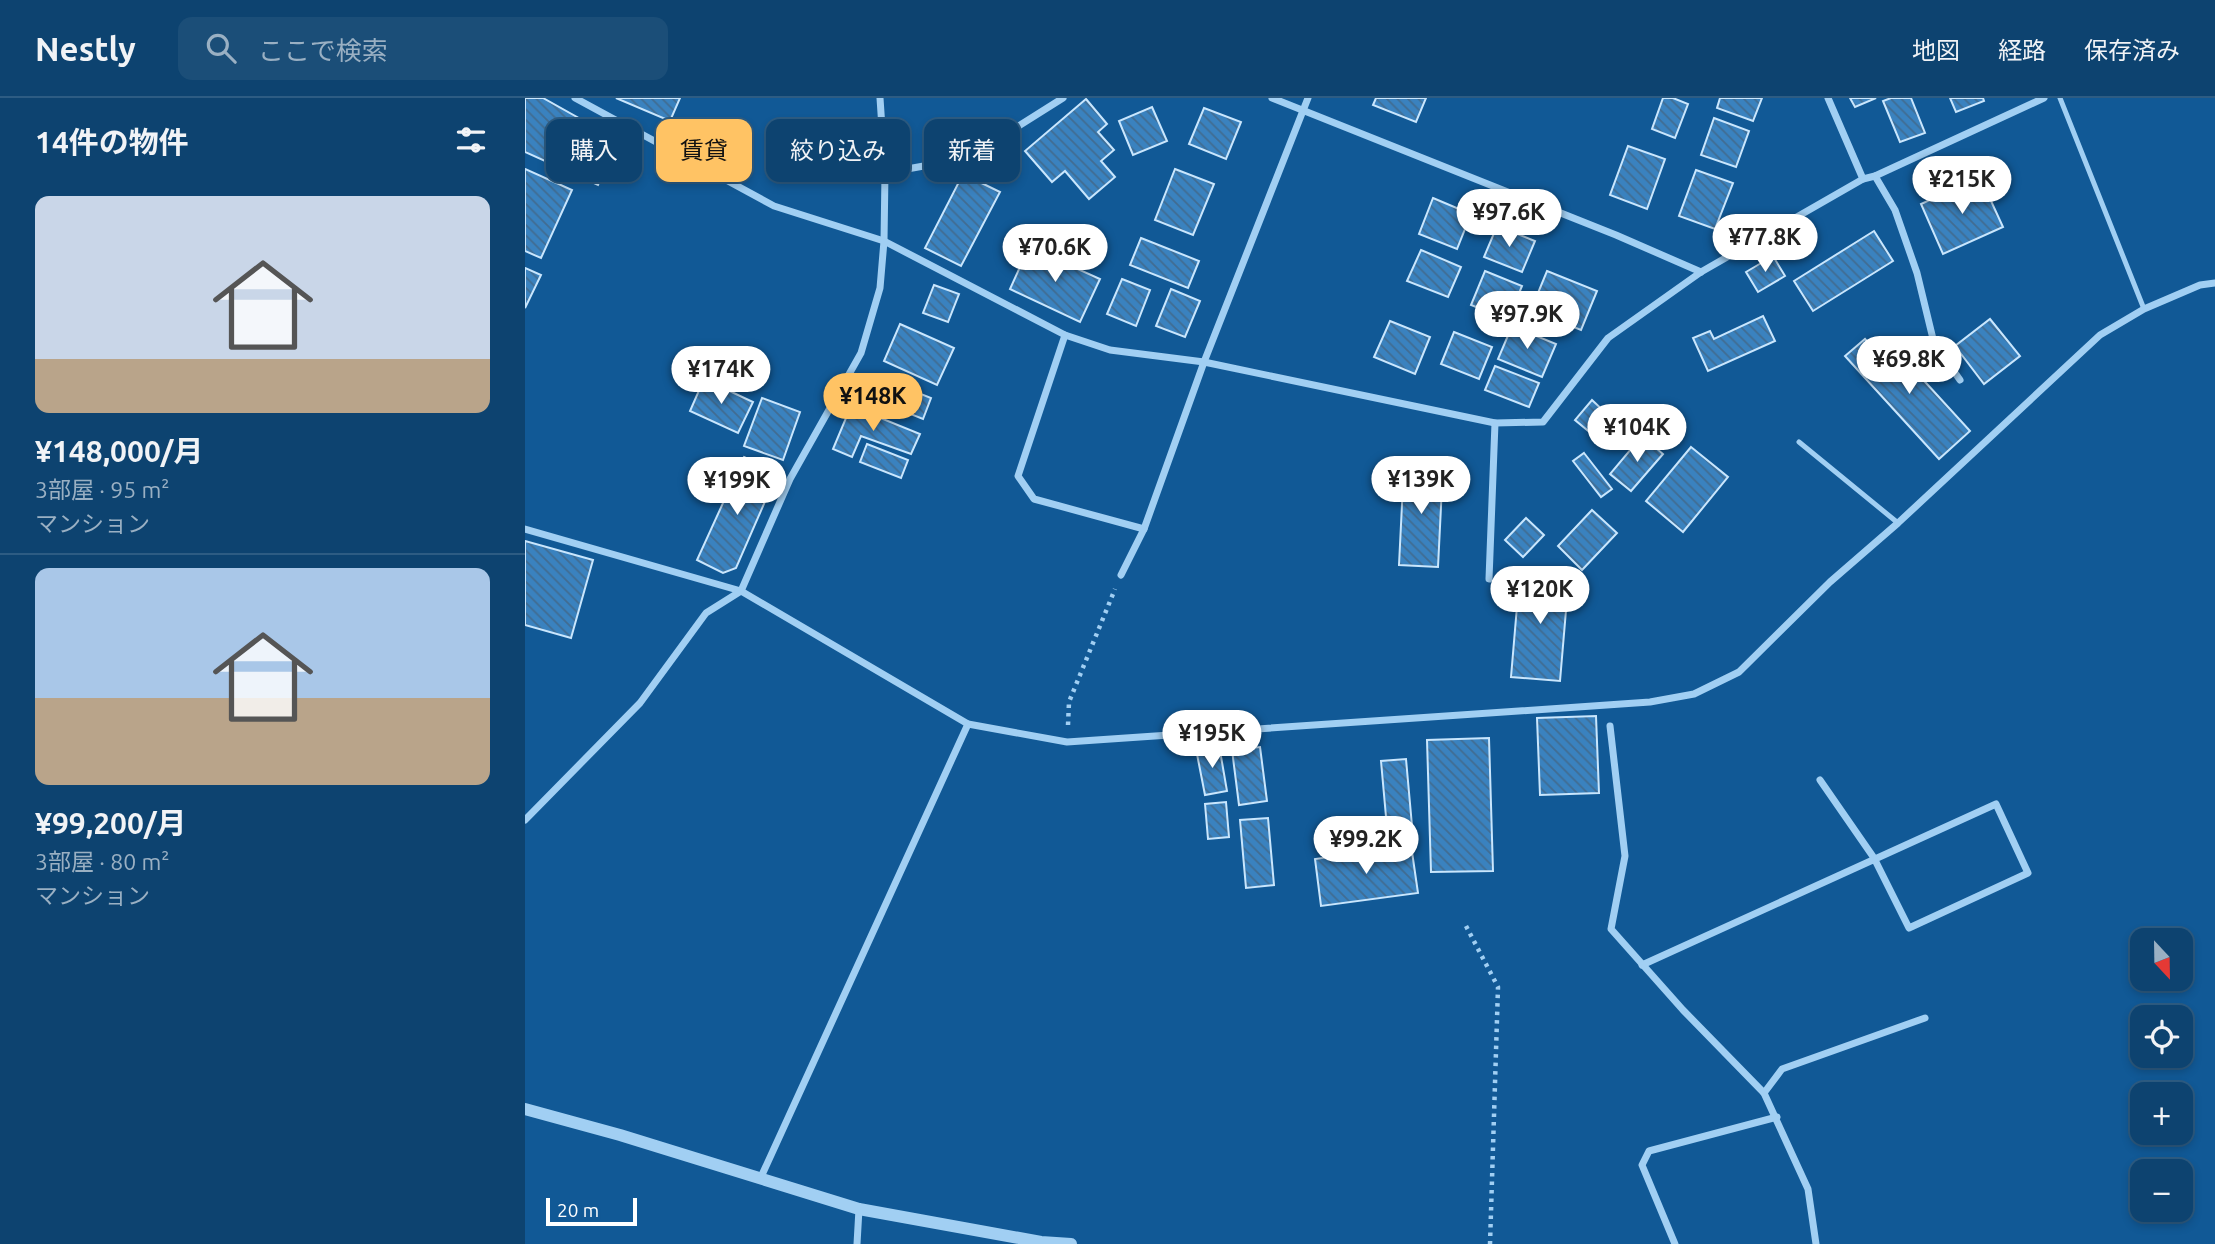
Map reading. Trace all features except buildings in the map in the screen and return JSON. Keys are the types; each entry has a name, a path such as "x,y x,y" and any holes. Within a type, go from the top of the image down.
{"street":[{"path":"575,98 774,206 884,241 1065,335 1110,350 1204,362 1495,423 1543,422 1608,338 1701,272 1863,179 1875,176 2044,98"},
{"path":"880,98 881,119"},
{"path":"910,168 968,158 1063,98"},
{"path":"1272,98 1616,235 1701,272"},
{"path":"1121,575 1145,529 1204,362 1308,98"},
{"path":"1828,98 1863,179"},
{"path":"1875,176 1895,211 1917,273 1934,343 1960,380"},
{"path":"525,820 640,703 706,613 741,591 790,479 861,353 880,288 885,182"},
{"path":"525,529 741,591 968,724 1067,742 1650,702 1694,694 1739,672 1830,582 1898,523 2101,335 2144,309 2200,285 2215,283"},
{"path":"1065,335 1018,476 1034,499 1145,529"},
{"path":"1489,579 1495,423"},
{"path":"761,1177 968,724"},
{"path":"1610,726 1625,856 1611,929 1683,1010 1764,1093 1808,1189 1816,1244"},
{"path":"1643,965 1874,858 1996,804 2028,873 1909,928 1874,858 1820,780"},
{"path":"1764,1093 1782,1069 1925,1018"},
{"path":"525,1109 761,1177 859,1209 1041,1242 1071,1244"},
{"path":"1675,1244 1642,1165 1649,1151 1777,1117"},
{"path":"857,1244 859,1209"}],"lane":[{"path":"2060,98 2144,309"},
{"path":"1799,442 1898,523"}],"path":[{"path":"1067,742 1069,702 1121,575"},
{"path":"1466,926 1499,987 1490,1244"}]}
